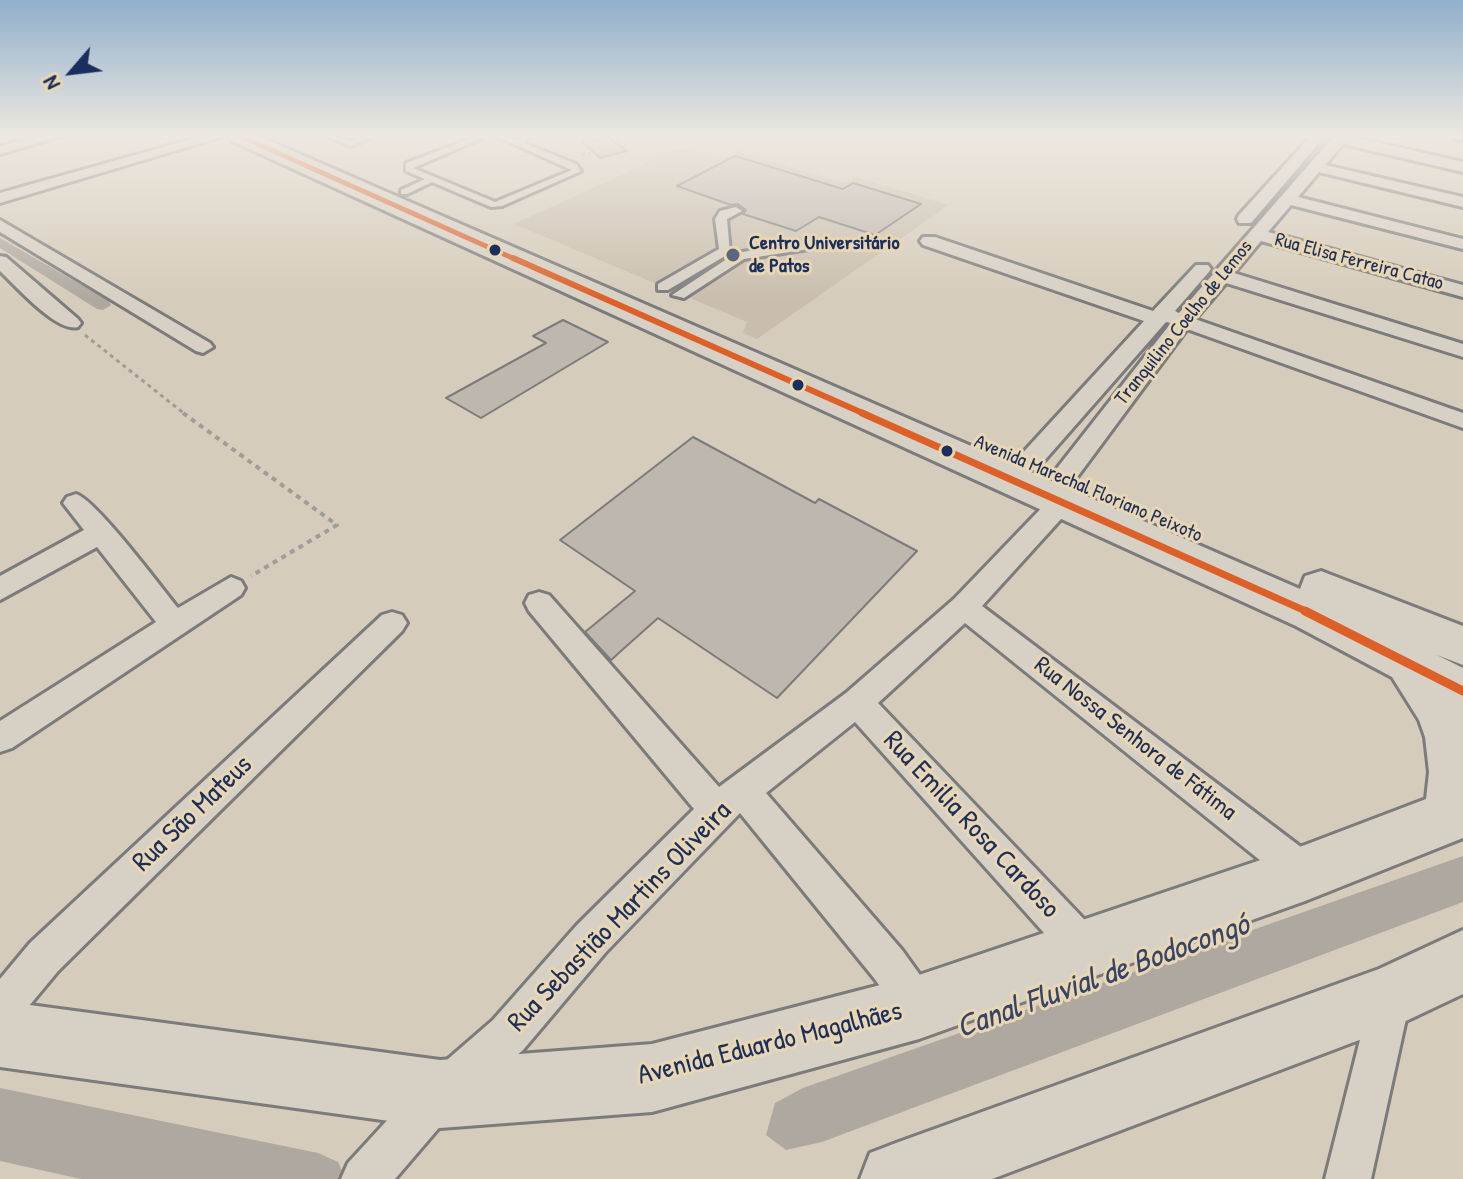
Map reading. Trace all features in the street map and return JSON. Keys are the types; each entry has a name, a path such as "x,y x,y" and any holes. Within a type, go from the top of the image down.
{"main road":[{"name":"Avenida Marechal Floriano Peixoto","path":"368,191 1062,490 1463,646"},
{"name":"Avenida Marechal Floriano Peixoto","path":"428,191 1027,464 1062,490 1463,691"},
{"path":"1405,660 1445,714 1458,745 1460,782 1457,814"},
{"name":"Avenida Eduardo Magalhães","path":"0,1034 440,1094 652,1078 919,1007 1305,873 1457,814"},
{"path":"896,1179 1391,996 1463,961"}],"street":[{"path":"0,198 24,191"},
{"name":"Tranquilino Coelho de Lemos","path":"1062,490 1277,191"},
{"name":"Tranquilino Coelho de Lemos","path":"1027,464 1159,316 1256,234 1296,191"},
{"path":"1417,191 1463,202"},
{"path":"1289,200 1463,244"},
{"path":"663,287 726,250 721,219 724,214 736,211"},
{"path":"0,225 203,347"},
{"name":"Rua Elisa Ferreira Catao","path":"1256,234 1463,291"},
{"path":"929,241 1159,316 1183,321 1463,421"},
{"path":"679,295 740,256 818,244"},
{"path":"0,261 71,323"},
{"path":"1220,266 1463,351"},
{"name":"Rua Sebastião Martins Oliveira","path":"364,1179 440,1094 508,1035 591,939 730,800 857,702 964,607 1062,490"},
{"path":"76,503 174,623"},
{"path":"0,589 102,532"},
{"path":"0,738 231,588"},
{"path":"539,603 888,964 919,1007"},
{"name":"Rua Nossa Senhora de Fátima","path":"964,607 1305,873"},
{"name":"Rua São Mateus","path":"0,1010 44,957 392,623"},
{"name":"Rua Emilia Rosa Cardoso","path":"857,702 1085,949"},
{"path":"1348,1179 1391,996"}],"lane":[{"path":"437,191 494,205 532,191"}],"path":[{"path":"71,323 167,402 337,525 231,588"}],"shaded area":[{"name":"Centro Universitário de Patos","path":"586,191 903,191 949,205 757,339 743,333 747,322 514,224"},
{"path":"1463,856 1463,902 822,1142 786,1150 766,1135 775,1103 803,1088"},
{"path":"0,1088 318,1153 338,1162 346,1179 81,1179 0,1161"}],"building":[{"path":"691,191 879,191 921,204 875,235 819,217 796,231 743,214 746,210 738,204 731,205"},
{"path":"563,320 608,342 481,418 446,398 546,343 533,336"},
{"path":"693,437 815,503 819,499 917,551 777,698 658,618 611,660 585,632 635,591 560,540"}],"waterway":[{"path":"0,242 103,305"}],"transit line":[{"path":"363,191 1312,614 1463,691"}],"place":[{"name":"Centro Universitário de Patos","path":"733,255"}],"water label":[{"name":"Canal Fluvial de Bodocongó","path":"1103,977"}]}
